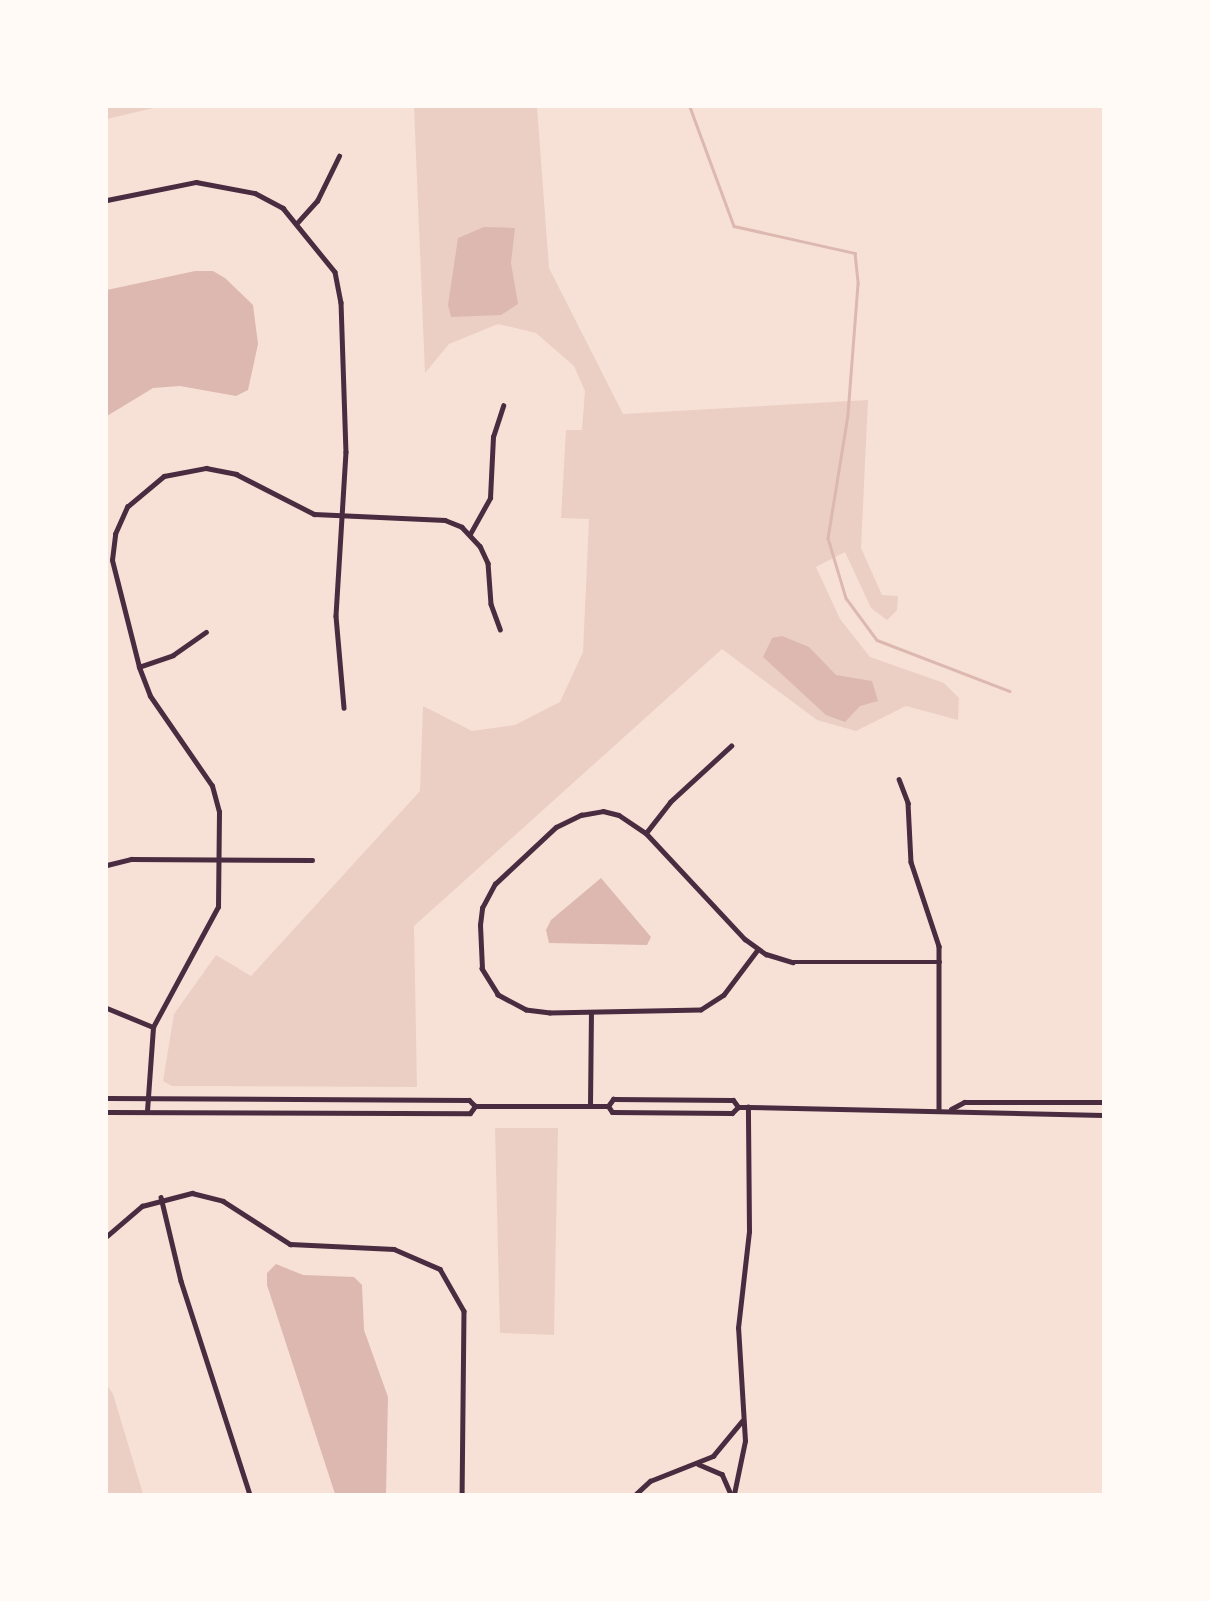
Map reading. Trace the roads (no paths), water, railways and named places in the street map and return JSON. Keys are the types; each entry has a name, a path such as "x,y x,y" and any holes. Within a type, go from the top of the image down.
{"street":[{"path":"297,223 317,201 339,156"},
{"path":"107,200 208,182 267,197 297,223 328,260 340,286 345,516 336,616 344,708"},
{"path":"470,534 490,498 493,437 503,406"},
{"path":"147,1111 153,1027 214,920 219,859 218,800 150,696 139,667 115,582 112,548 121,516 152,482 190,468 221,470 314,514 435,517 470,534 488,563 491,604 500,629"},
{"path":"139,667 173,655 206,632"},
{"path":"646,833 670,802 731,746"},
{"path":"899,779 908,803 911,862 937,935 940,962 939,1109"},
{"path":"758,950 724,995 701,1010 591,1013 526,1010 498,995 480,957 482,908 495,884 569,819 603,811 619,815 646,833 758,950 793,962 940,962"},
{"path":"107,865 131,859 312,860"},
{"path":"107,1008 153,1027"},
{"path":"590,1106 591,1013"},
{"path":"107,1098 469,1100 475,1106 608,1106"},
{"path":"608,1106 613,1099 733,1100 738,1107"},
{"path":"951,1109 964,1102 1103,1102"},
{"path":"107,1112 470,1113 475,1106"},
{"path":"608,1106 612,1112 732,1113 738,1107 748,1107 951,1109 963,1114 1103,1115"},
{"path":"732,1494 743,1464 738,1310 749,1232 748,1107"},
{"path":"107,1236 142,1206 161,1197 208,1195 290,1244 394,1248 440,1269 464,1311 462,1494"},
{"path":"161,1197 181,1281 250,1494"},
{"path":"636,1494 650,1481 697,1464 723,1448 742,1420"},
{"path":"697,1464 722,1475 732,1494"}],"waterway":[{"path":"690,107 734,226 855,253 858,284 848,415 828,538 846,598 877,640 1010,691"}]}
